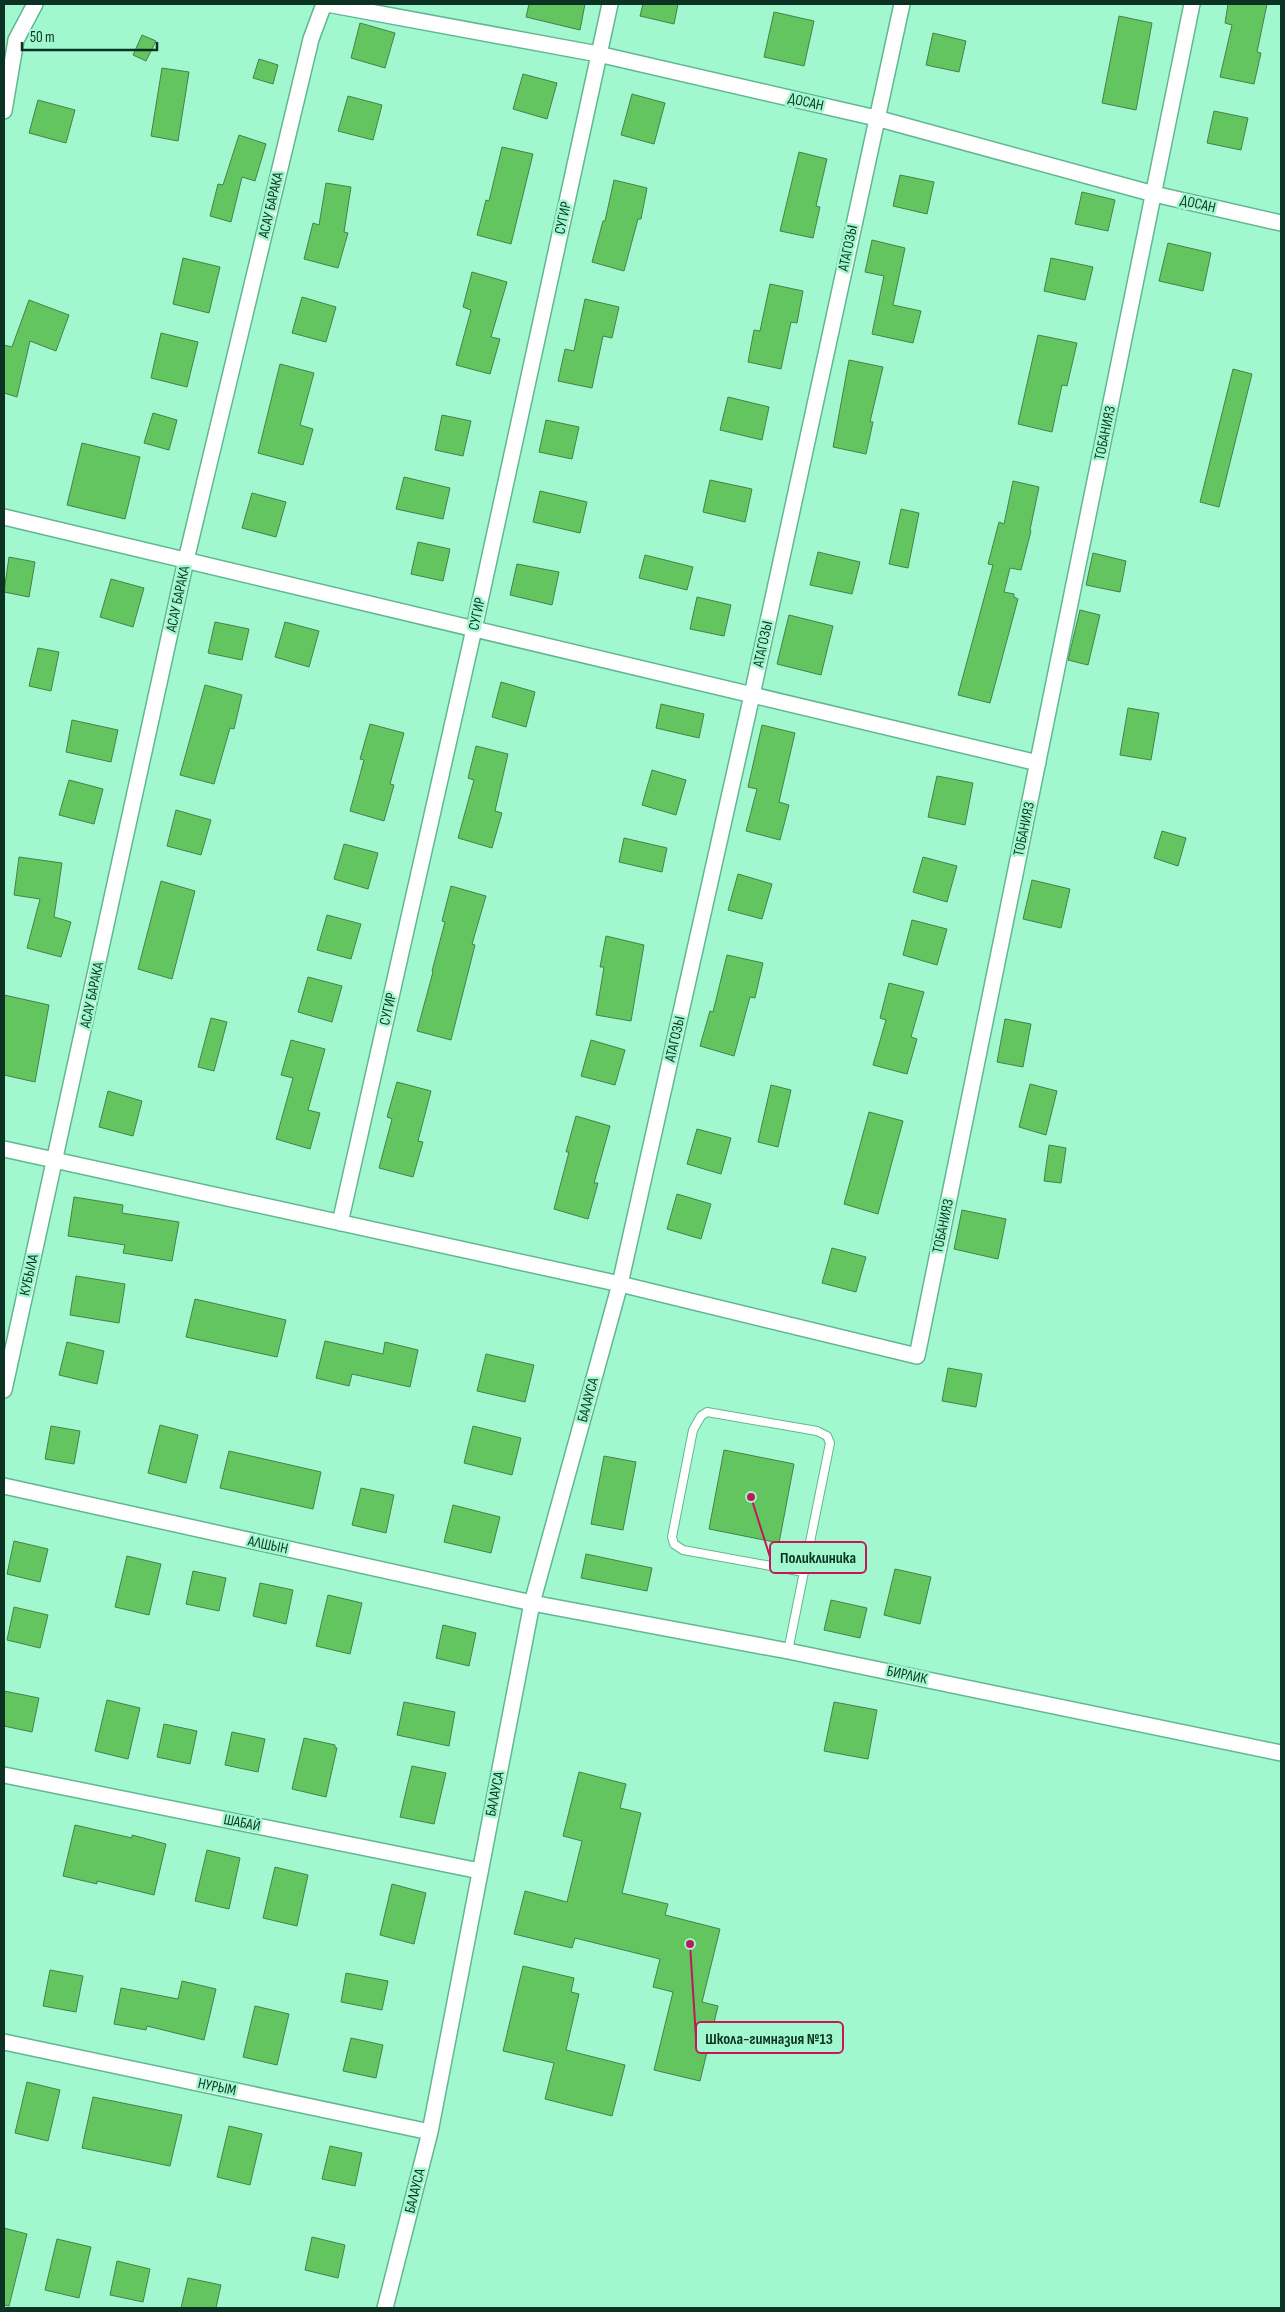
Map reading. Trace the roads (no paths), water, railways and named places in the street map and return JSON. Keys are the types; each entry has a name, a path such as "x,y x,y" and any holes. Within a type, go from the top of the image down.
{"street":[{"path":"4,111 16,40 35,4"},
{"name":"АСАУ БАРАКА","path":"55,1161 186,560 311,39 325,4"},
{"name":"ДОСАН","path":"325,4 598,54 876,118 1154,194 1281,223"},
{"name":"СУГИР","path":"340,1223 474,629 610,4"},
{"name":"АТАГОЗЫ","path":"620,1284 752,695 902,4"},
{"name":"ТОБАНИЯЗ","path":"620,1284 917,1356 1192,4"},
{"path":"4,517 1038,763"},
{"path":"4,1149 620,1284"},
{"name":"КУБЫЛА","path":"4,1390 55,1161"},
{"name":"БАЛАУСА","path":"385,2308 430,2132 532,1603 620,1284"},
{"name":"АЛШЫН","path":"4,1486 532,1603"},
{"name":"БИРЛИК","path":"532,1603 788,1651 1281,1752"},
{"name":"ШАБАЙ","path":"4,1775 480,1872"},
{"name":"НУРЫМ","path":"4,2042 430,2132"}],"lane":[{"path":"788,1651 804,1572 830,1443 827,1436 817,1431 707,1412 701,1416 693,1430 672,1537 674,1544 683,1550 804,1572"}],"place":[{"name":"Поликлиника","path":"751,1497"},
{"name":"Школа-гимназия №13","path":"690,1944"}]}
